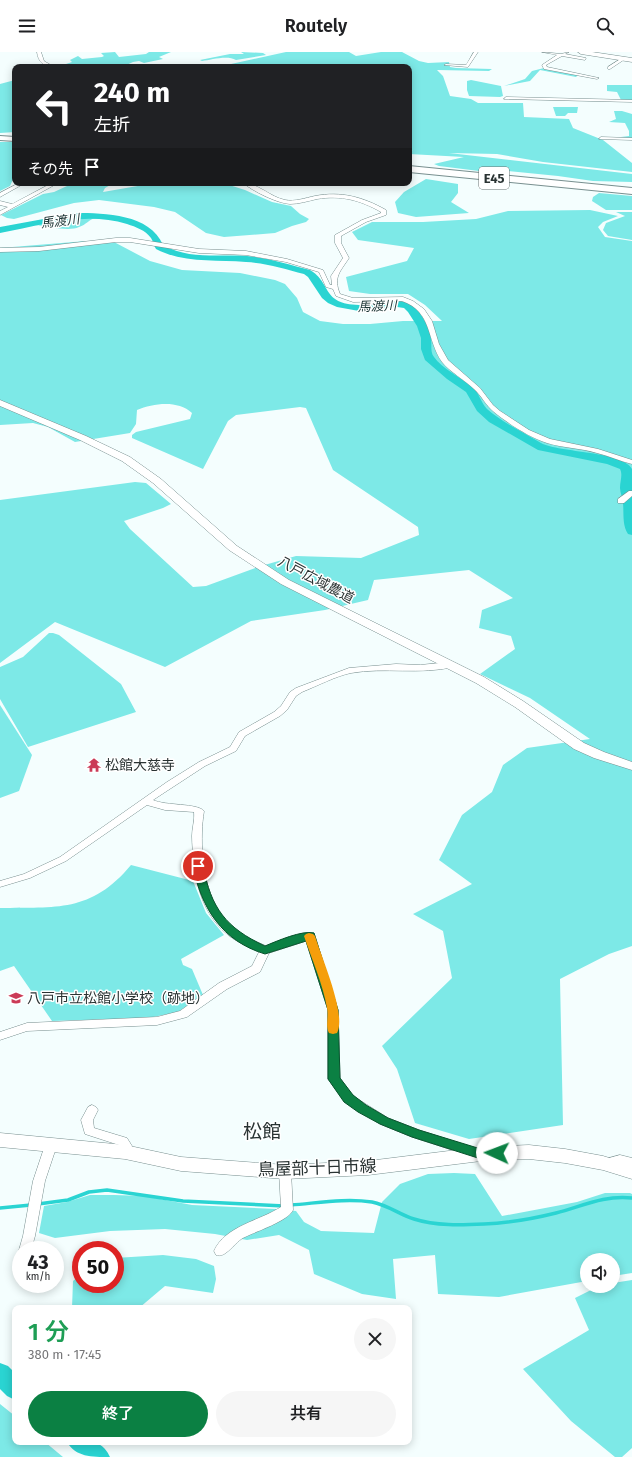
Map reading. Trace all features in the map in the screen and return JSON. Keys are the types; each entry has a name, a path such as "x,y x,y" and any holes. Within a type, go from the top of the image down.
{"highway":[{"path":"0,138 12,139"},
{"name":"E45","path":"412,169 632,192"}],"street":[{"path":"39,52 40,59 44,64"},
{"path":"446,65 467,66 476,52"},
{"path":"544,52 585,59"},
{"path":"567,52 546,63 544,65 545,68 597,78"},
{"path":"581,52 610,54 623,59 632,60"},
{"path":"609,68 623,59"},
{"path":"506,98 632,101"},
{"path":"601,138 632,139"},
{"path":"0,195 17,186"},
{"path":"0,212 50,186"},
{"path":"251,186 284,202 292,202 322,196 347,195 360,198 384,211 382,216 364,221 338,235 338,243 346,258 334,276 335,288 338,294 353,300 402,299 411,302 422,310 429,321 442,357 478,389 498,412 526,431 548,441 598,451 632,462"},
{"path":"0,203 12,206"},
{"path":"0,250 54,248 124,240 200,251 246,253 287,261 318,270 322,273 328,286 335,288"},
{"name":"八戸広域農道","path":"0,403 83,438 126,459 145,471 233,548 263,569 291,585 498,691 579,746 599,755 632,766"},
{"path":"621,501 632,493"},
{"path":"0,884 27,876 63,859 147,800 202,764 233,749 242,734 281,711 293,694 299,690 349,671 396,667 420,668 450,666"},
{"path":"147,800 158,806 166,808 196,809 199,811 197,837 198,866 210,905 230,930 243,940 265,950"},
{"path":"0,1036 26,1027 157,1021 183,1014 223,986 256,969 265,950 284,942 310,936 333,1010 334,1079 348,1099 384,1121 416,1134 481,1154"},
{"path":"92,1110 87,1120 89,1131 123,1141 126,1146 125,1152"},
{"name":"鳥屋部十日市線","path":"0,1140 125,1152 182,1164 285,1172 368,1168 481,1154 529,1152 566,1156 603,1163 632,1172"},
{"path":"28,1241 39,1181 51,1145"},
{"path":"603,1163 620,1160 632,1163"},
{"path":"220,1251 234,1236 274,1218 287,1210 285,1172"}],"shaded area":[{"path":"115,52 119,57 146,54 149,52 171,52 159,57 163,59 144,63 139,61 129,64 66,64 72,62 70,60 78,56 82,59 104,56 101,53"},
{"path":"241,52 263,53 266,55 236,60 224,58 200,60 230,54 244,54"},
{"path":"286,52 349,52 356,56 381,52 402,52 419,61 428,63 449,62 450,67 456,68 492,69 489,71 437,70 443,76 450,96 471,99 478,103 523,103 524,117 569,119 573,128 603,140 632,163 632,172 543,162 497,154 449,153 632,174 632,182 593,181 508,171 479,171 439,166 434,164 464,157 412,154 412,64 231,64"},
{"path":"544,68 578,75 576,77 540,70 530,81 504,86 525,79 532,71"},
{"path":"471,80 501,86 503,96 469,96 467,81"},
{"path":"12,81 12,132 0,133 0,84"},
{"path":"607,85 632,85 632,100 621,100 617,92 607,91"},
{"path":"553,107 578,107 577,113 568,113 565,116 556,116"},
{"path":"614,111 622,111 632,114 632,138 613,138 629,136 629,131 625,123 609,122 616,119"},
{"path":"0,142 12,142 12,182 10,186 0,191"},
{"path":"426,179 458,184 458,193 451,202 469,213 416,217 398,213 395,202 404,192"},
{"path":"67,186 109,186 105,188 103,192 138,186 232,186 272,202 291,206 300,214 309,219 306,222 275,233 224,237 206,233 175,212 154,207 99,200 74,203 14,219 1,215 43,194 54,192"},
{"path":"599,193 632,196 632,210 606,210 592,201 593,197"},
{"path":"590,210 618,216 603,222 598,227 605,237 632,241 632,946 609,954 560,979 563,1125 469,1139 415,1123 397,1069 382,1046 452,978 443,931 413,914 472,884 439,860 462,815 492,792 503,765 527,748 590,739 530,698 480,674 515,649 511,636 479,628 482,610 513,598 469,570 374,580 368,600 325,610 251,621 165,667 55,622 0,663 0,500 135,482 146,483 171,504 124,521 130,529 193,587 206,586 261,566 296,556 361,558 419,535 418,527 333,470 306,408 300,407 236,415 228,421 203,469 132,438 132,435 136,432 190,419 192,413 173,404 158,404 137,410 136,424 130,433 75,442 48,427 33,423 0,425 0,248 86,241 114,242 150,261 182,270 240,273 275,280 285,284 297,298 303,312 320,321 343,324 370,324 403,321 442,321 425,305 408,294 370,294 349,291 346,277 407,261 414,248 358,240 352,232 372,222 423,222 476,219 508,211"},
{"path":"616,212 632,212 632,240 608,236 603,230 606,223 625,216"},
{"path":"83,217 96,218 81,226 70,229 35,225 67,219"},
{"path":"49,633 59,635 121,684 136,712 28,747 0,699 0,667 23,657"},
{"path":"0,705 32,755 19,791 0,798"},
{"path":"131,865 193,881 206,913 224,935 181,959 183,965 192,969 203,995 178,1012 148,1018 52,1021 14,966 0,971 0,908 56,907 72,904 102,892 116,881"},
{"path":"428,1174 475,1174 502,1216 577,1202 605,1193 630,1193 632,1194 632,1273 620,1275 620,1253 580,1253 580,1282 499,1297 438,1294 435,1255 393,1259 396,1299 362,1294 314,1274 309,1250 279,1235 247,1240 215,1234 165,1229 110,1231 55,1238 39,1233 44,1206 67,1202 90,1195 114,1195 144,1196 192,1205 296,1211 304,1222 321,1231 374,1233 382,1202 400,1184"},
{"path":"163,1255 196,1259 214,1266 216,1279 213,1293 165,1286 143,1305 72,1305 73,1293 124,1293 124,1257"},
{"path":"632,1280 632,1448 622,1457 615,1457 571,1421 523,1369 589,1330 575,1298 585,1293 620,1293 620,1282"},
{"path":"0,1404 12,1414 12,1445 49,1445 63,1457 0,1457"}],"waterway":[{"name":"馬渡川","path":"0,230 47,220 76,216 98,216 124,220 137,224 147,230 155,237 159,247 168,252 190,257 254,260 307,272 312,275 325,296 331,301 340,305 359,308 397,304 407,306 412,310 422,326 426,338 426,349 429,358 451,377 470,390 481,409 493,420 542,448 610,461 625,467 628,473 626,487 632,531"},
{"path":"38,1204 68,1200 89,1192 107,1190 183,1201 284,1206"},
{"path":"291,1205 342,1201 372,1202 422,1221 440,1224 466,1225 520,1220 556,1213 612,1198 632,1198"},
{"path":"0,1208 31,1205"},
{"path":"0,1373 12,1386"},
{"path":"83,1445 98,1457"}],"slow traffic":[{"path":"309,936 329,994 333,1010 333,1030"}],"place":[{"name":"松館大慈寺","path":"94,765"},
{"name":"八戸市立松館小学校（跡地）","path":"16,998"}],"district":[{"name":"松館","path":"262,1131"}],"route":[{"path":"198,866 210,905 219,919 243,940 265,950 278,944 310,936 333,1010 334,1079 348,1099 384,1121 416,1134 481,1154 497,1153"}]}
